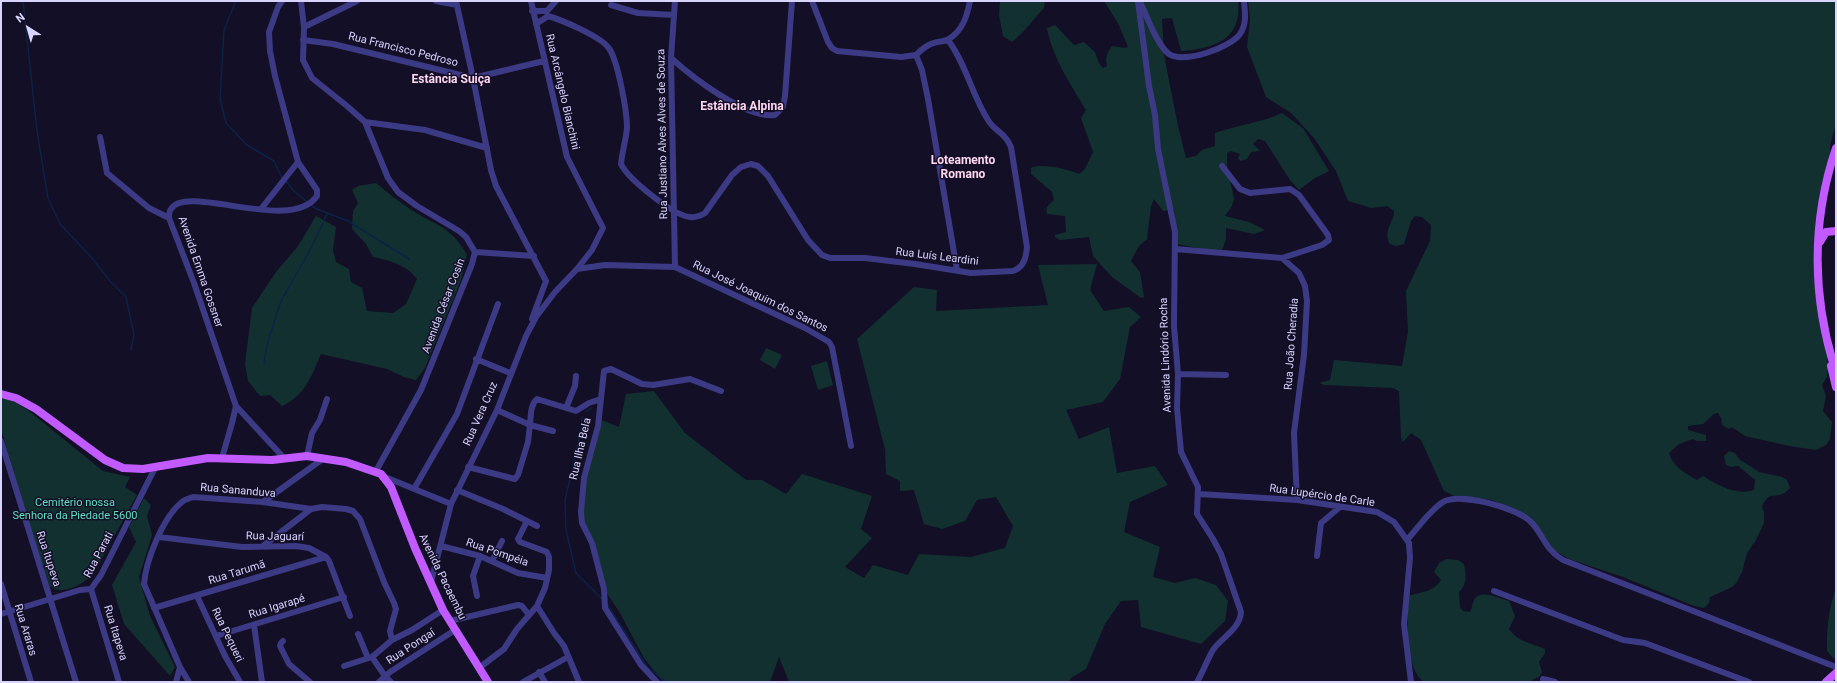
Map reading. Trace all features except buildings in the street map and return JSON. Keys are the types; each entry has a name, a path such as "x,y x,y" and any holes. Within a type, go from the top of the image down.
{"main road":[{"path":"1836,148 1826,179 1817,254 1822,319 1836,388"},
{"path":"1817,254 1823,234 1830,230 1836,231"},
{"path":"1829,352 1836,372"},
{"path":"2,392 36,409 111,464 123,468 143,470 208,458 272,460 307,456 324,458 376,471 385,477"},
{"name":"Avenida Pacaembu","path":"385,477 391,487 415,548 443,610 488,682"},
{"path":"1826,682 1836,673"}],"street":[{"name":"Avenida Emma Gossner","path":"282,1 272,20 268,39 275,76 298,162 317,190 317,196 305,205 292,210 277,212 197,201 178,204 170,209 169,218 194,283 236,406 284,458"},
{"name":"Avenida César Cosin","path":"301,1 304,27 303,60 312,78 347,106 364,122 388,178 398,192 417,206 460,231 466,237 474,252 472,264 421,390 376,471"},
{"path":"304,27 357,1"},
{"path":"436,1 456,3 473,78 491,170 496,186 546,281 558,289"},
{"name":"Rua Arcângelo Bianchini","path":"531,1 532,11 567,156 603,228 592,250 577,269"},
{"path":"536,24 548,14 556,1"},
{"name":"Rua Justiano Alves Alves de Souza","path":"675,268 671,58 676,1"},
{"path":"671,58 709,89 751,110 762,114 775,115 783,107 786,96 792,1"},
{"path":"812,1 828,42 832,48 837,51 901,57 916,55 925,46 948,40 960,28 964,21 970,1"},
{"path":"1139,1 1161,45 1169,54 1178,57 1205,54 1228,45 1240,34 1245,21 1244,1"},
{"name":"Avenida Lindório Rocha","path":"1139,1 1149,86 1155,115 1158,149 1175,232 1174,326 1178,374 1177,408 1181,452 1185,464 1196,481 1199,494 1196,506 1197,514 1213,538 1221,554 1241,612 1240,619 1217,646 1199,682"},
{"path":"611,5 638,13 674,15"},
{"path":"532,11 548,14 583,31 602,42 612,53 619,80 627,127 621,164 630,178 674,211"},
{"name":"Rua Francisco Pedroso","path":"303,40 333,44 473,78 544,61"},
{"name":"Rua Luís Leardini","path":"674,211 691,218 698,217 705,213 732,175 741,167 751,164 758,166 768,176 808,240 822,255 830,258 866,258 971,273 1013,271 1018,269 1024,263 1027,247 1012,147 1008,138 988,120 957,53 948,40"},
{"path":"916,55 922,70 927,93 957,270"},
{"path":"364,122 425,130 487,148"},
{"path":"100,137 108,173 149,208 169,218"},
{"path":"261,209 298,162"},
{"path":"1175,249 1282,258 1322,245 1328,240 1328,235 1299,194 1290,190 1250,193 1240,189 1222,166"},
{"path":"474,252 534,256"},
{"name":"Rua João Cheradia","path":"1282,258 1299,273 1305,286 1307,301 1304,355 1294,432 1297,500"},
{"name":"Rua José Joaquim dos Santos","path":"577,269 605,266 659,266 675,268 805,328 829,342 832,347 851,446"},
{"name":"Rua Vera Cruz","path":"431,582 451,504 497,410 510,373 530,328 552,295 577,269"},
{"path":"530,328 546,281"},
{"path":"543,291 548,295 552,295"},
{"path":"414,488 457,414 476,359 498,304"},
{"path":"476,359 510,373"},
{"name":"Rua Ilha Bela","path":"657,682 641,665 605,608 604,589 592,543 582,522 581,512 584,478 598,426 604,371 612,370 642,384 653,385 690,380 721,391"},
{"path":"1178,374 1226,376"},
{"path":"566,408 575,386 576,376"},
{"path":"307,456 312,434 320,420 327,399"},
{"path":"468,467 515,479 518,475 528,442 532,408 537,399 576,411 589,402 601,399"},
{"path":"222,458 236,406"},
{"path":"497,410 530,425 553,431"},
{"name":"Rua Itupeva","path":"1,441 76,682"},
{"path":"262,502 324,458"},
{"name":"Rua Parati","path":"1,614 50,598 80,590 91,589 101,575 155,468"},
{"path":"385,477 451,504"},
{"path":"457,490 503,509 537,526"},
{"name":"Rua Lupércio de Carle","path":"1199,494 1297,500 1377,512 1394,522 1409,543 1410,558 1404,624 1411,682"},
{"name":"Rua Sananduva","path":"189,682 180,667 144,584 146,569 159,536 176,508 183,501 193,497 262,502 312,509 322,507 346,508 353,511 360,519 396,609 390,626 392,640"},
{"path":"1407,540 1444,502 1451,499 1482,500 1523,515 1531,521 1543,541 1556,556 1836,667"},
{"path":"1317,556 1321,523 1340,507"},
{"path":"263,546 312,509"},
{"path":"479,668 504,649 537,606 547,578 549,563 547,552 520,542 518,538 527,521"},
{"name":"Rua Jaguarí","path":"159,536 242,547 263,546 310,548 326,557"},
{"path":"492,561 502,541"},
{"name":"Rua Pompéia","path":"441,546 480,556 518,573 547,578"},
{"path":"477,596 473,576 480,556"},
{"path":"326,557 334,571 350,616"},
{"name":"Rua Tarumã","path":"154,608 326,557"},
{"name":"Rua Araras","path":"1,584 31,682"},
{"name":"Rua Itapeva","path":"91,589 119,682"},
{"path":"1494,591 1623,640 1645,643 1749,682"},
{"name":"Rua Pequeri","path":"197,596 240,682"},
{"name":"Rua Igarapé","path":"216,636 344,597"},
{"path":"450,621 518,605 522,606 529,615"},
{"path":"537,606 564,646 579,682"},
{"path":"344,666 370,657 392,640 412,630 443,610"},
{"path":"254,625 262,682"},
{"name":"Rua Pongaí","path":"379,682 385,676 455,630"},
{"path":"358,634 370,657 391,682"},
{"path":"283,641 280,646 289,664 310,682"},
{"path":"524,682 539,672 568,657"},
{"path":"176,682 180,667"},
{"path":"539,672 545,682"},
{"path":"1543,679 1555,682"}],"green space":[{"path":"1000,1 1045,1 1044,8 1012,42 1003,36 999,15"},
{"path":"1104,1 1238,1 1236,25 1223,40 1204,48 1181,51 1172,18 1162,19 1164,55 1186,158 1196,156 1202,150 1215,146 1215,133 1282,113 1303,128 1329,171 1315,178 1299,190 1290,180 1265,141 1258,139 1253,144 1260,151 1251,152 1247,159 1241,161 1238,158 1240,154 1231,151 1227,153 1227,165 1234,199 1232,206 1225,216 1249,222 1265,230 1254,234 1226,228 1226,240 1222,250 1204,249 1177,244 1174,209 1163,211 1154,199 1151,206 1147,239 1139,246 1131,261 1140,272 1144,297 1141,298 1112,277 1093,256 1089,237 1060,240 1055,237 1055,235 1066,232 1065,216 1047,214 1049,204 1054,200 1052,192 1031,174 1031,168 1048,166 1079,174 1085,169 1093,152 1081,118 1086,110 1068,81 1053,50 1047,28 1055,25 1074,45 1084,42 1095,52 1099,63 1103,68 1107,66 1107,55 1112,46 1128,47 1119,25"},
{"path":"1248,1 1836,1 1836,123 1830,146 1831,157 1818,211 1828,368 1827,377 1822,385 1826,396 1823,411 1832,422 1830,439 1826,445 1816,450 1789,446 1745,436 1732,427 1729,429 1722,425 1721,418 1718,413 1714,414 1703,424 1688,426 1688,430 1706,435 1706,441 1697,441 1693,439 1679,444 1669,453 1676,466 1697,480 1703,476 1714,483 1734,491 1741,492 1754,490 1755,480 1738,466 1731,467 1726,465 1724,456 1729,451 1735,453 1739,459 1759,472 1782,477 1787,480 1790,488 1783,494 1769,496 1762,506 1764,512 1764,523 1756,540 1747,553 1742,572 1737,582 1732,587 1710,597 1709,603 1704,608 1694,606 1623,577 1569,559 1554,550 1532,519 1517,510 1491,500 1472,497 1456,497 1444,491 1421,440 1411,433 1403,442 1401,438 1399,391 1393,388 1324,385 1319,383 1330,380 1334,360 1402,366 1408,332 1406,291 1430,241 1431,225 1422,217 1415,216 1411,221 1404,244 1396,246 1390,244 1387,234 1394,211 1387,206 1371,208 1348,201 1336,171 1314,138 1291,113 1266,97 1247,47 1250,19"},
{"path":"376,183 419,215 442,227 455,238 467,255 461,280 425,368 416,380 404,377 387,369 321,354 307,384 297,397 290,402 282,406 270,395 260,396 248,381 245,364 252,308 276,272 298,246 316,216 336,227 333,250 336,262 349,269 351,282 362,288 367,311 393,313 406,304 417,279 403,267 373,257 366,244 352,229 353,211 358,203 352,190 358,186"},
{"path":"1097,264 1090,290 1104,311 1129,307 1141,317 1130,327 1120,379 1103,402 1066,410 1079,439 1109,427 1117,473 1155,466 1168,485 1130,502 1124,532 1160,547 1153,577 1175,583 1195,578 1216,585 1228,601 1225,621 1201,644 1141,627 1138,600 1121,601 1105,624 1086,669 1071,678 1069,682 789,682 779,657 770,682 663,682 644,658 620,613 604,589 581,512 584,478 599,419 619,427 626,394 654,391 685,433 746,480 762,480 786,494 802,474 872,496 861,529 872,538 845,567 864,578 873,565 908,575 919,554 971,557 1005,548 1013,526 996,497 977,500 965,521 942,529 924,524 914,490 900,491 900,481 886,474 885,449 857,339 914,287 937,290 936,311 1048,305 1038,265"},
{"path":"766,348 782,355 775,369 760,360"},
{"path":"827,361 833,385 818,390 811,366"},
{"name":"Cemitério nossa Senhora da Piedade 5600","path":"1,399 8,399 29,411 103,471 130,477 125,487 137,495 94,573 85,581 74,587 62,590 50,587 27,518 1,429"},
{"path":"144,498 151,505 147,516 152,535 139,577 150,616 175,667 170,676 124,624 112,585 136,542 129,527"},
{"path":"1446,559 1458,560 1464,564 1466,576 1465,583 1459,592 1460,607 1463,611 1470,612 1474,600 1481,595 1490,595 1509,601 1515,616 1509,629 1516,637 1525,642 1545,649 1545,653 1539,662 1542,672 1539,677 1531,682 1424,682 1418,675 1413,666 1408,642 1408,596 1427,591 1435,587 1441,580 1434,572 1439,563"},
{"path":"1836,588 1836,658 1833,658 1827,651 1827,635 1828,619"}],"waterway":[{"path":"23,1 37,131 48,198 60,224 126,297 134,335 131,350"},
{"path":"236,1 224,30 220,99 226,123 247,145 274,161 282,178"},
{"path":"285,180 294,191 306,201"},
{"path":"309,204 317,209 348,221 409,259"},
{"path":"264,364 267,344 281,301 309,252 327,214"},
{"path":"586,412 591,408"},
{"path":"582,417 581,431 565,500 566,530 576,573 602,599"},
{"path":"607,604 647,667 666,682"}],"district":[{"name":"Estância Suiça","path":"451,80"},
{"name":"Estância Alpina","path":"742,107"},
{"name":"Loteamento Romano","path":"963,168"}]}
